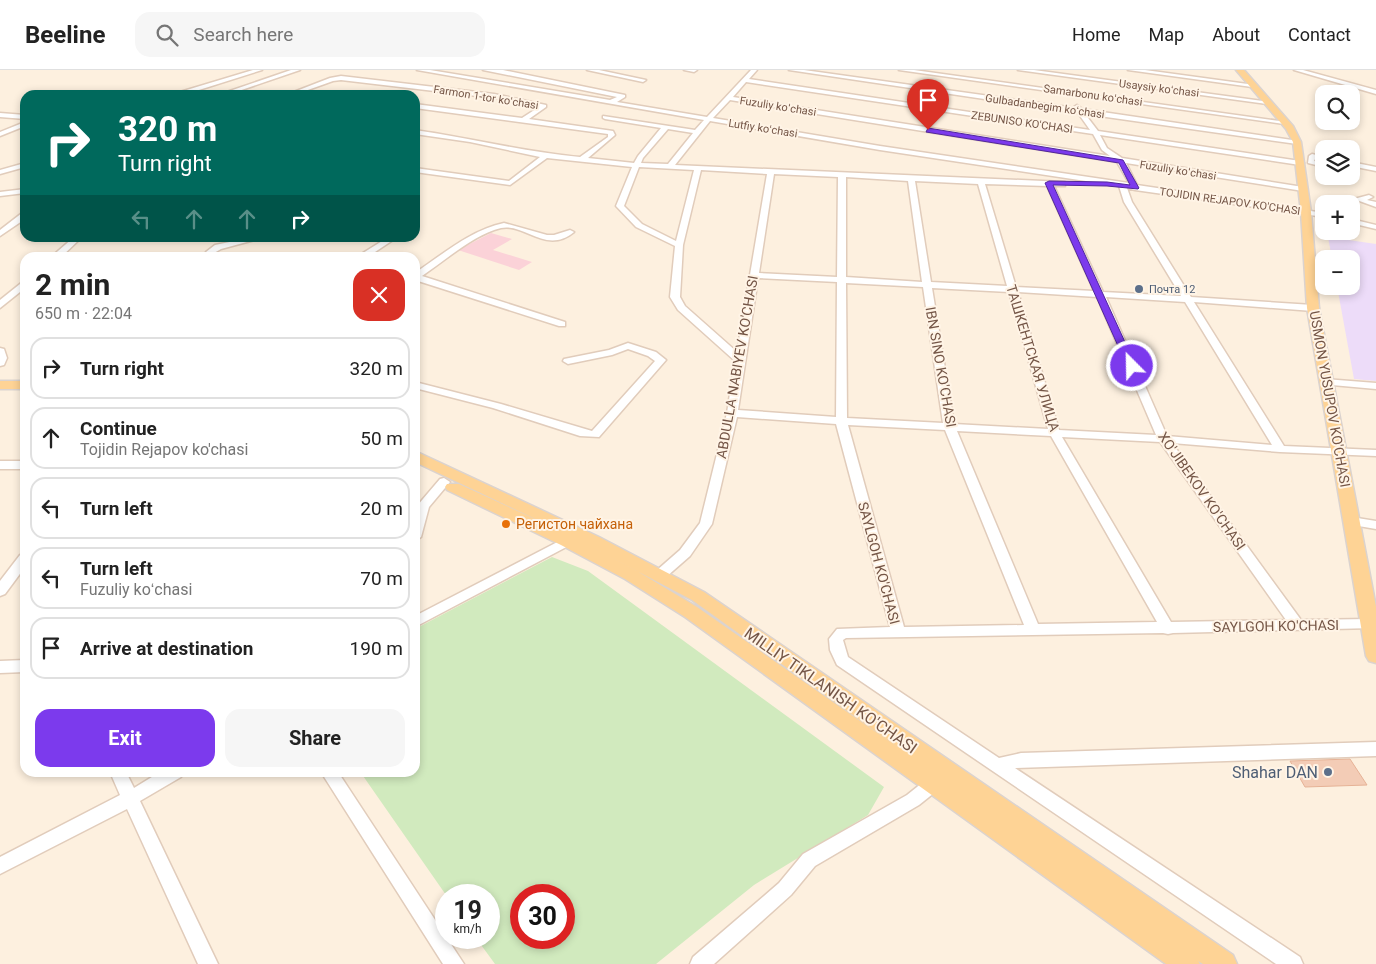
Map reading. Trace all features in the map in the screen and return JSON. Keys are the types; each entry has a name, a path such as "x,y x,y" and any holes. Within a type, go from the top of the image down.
{"main road":[{"name":"USMON YUSUPOV KO'CHASI","path":"1240,70 1284,122 1297,142 1306,212 1313,308 1376,656"},
{"path":"0,385 20,385"},
{"name":"MILLIY TIKLANISH KO'CHASI","path":"420,458 582,534 661,574 698,596 1187,964"},
{"name":"MILLIY TIKLANISH KO'CHASI","path":"420,470 568,541 631,575 691,612 1224,964"}],"street":[{"path":"235,70 273,78"},
{"path":"192,90 259,70"},
{"path":"236,90 297,70"},
{"name":"Lutfiy koʻchasi","path":"420,70 1107,184"},
{"path":"486,70 503,71 623,96 610,103"},
{"path":"590,70 643,80"},
{"path":"687,70 694,70"},
{"path":"670,167 708,119 754,70"},
{"name":"Gulbadanbegim koʻchasi","path":"792,70 1297,142"},
{"name":"Samarbonu koʻchasi","path":"902,70 1284,122"},
{"name":"Usaysiy koʻchasi","path":"1021,70 1049,72 1267,102"},
{"path":"1131,70 1252,85"},
{"path":"1298,70 1376,92"},
{"path":"481,81 503,71"},
{"path":"897,107 913,71"},
{"path":"1049,72 1096,133 1104,149 1121,161 1135,188"},
{"path":"281,75 290,78"},
{"name":"Farmon 1-tor koʻchasi","path":"302,90 316,84 341,78 494,96 544,106 524,120"},
{"name":"ZEBUNISO KO'CHASI","path":"744,80 897,107 1096,133 1300,163"},
{"path":"308,82 316,84"},
{"name":"Fuzuliy koʻchasi","path":"728,98 891,121 1121,161 1303,189"},
{"path":"420,107 611,132 610,138 581,160"},
{"path":"0,115 20,117"},
{"path":"605,117 697,132"},
{"path":"0,134 20,126"},
{"path":"666,127 640,157 620,206 627,217 634,223 653,234 679,245"},
{"path":"420,133 470,140 546,156 637,165 980,182 1107,184"},
{"path":"420,171 507,183 513,182 546,156"},
{"path":"1315,156 1312,156 1310,162 1315,163"},
{"path":"1360,165 1376,168"},
{"path":"0,172 20,166"},
{"path":"698,169 679,245 675,297 681,308 740,360"},
{"name":"ABDULLA NABIYEV KO'CHASI","path":"661,574 684,553 706,524 732,413 771,172"},
{"name":"SAYLGOH KO'CHASI","path":"842,176 841,421 898,632 1297,625 1370,615"},
{"name":"IBN SINO KO'CHASI","path":"911,179 949,426 1033,630"},
{"name":"ТАШКЕНТСКАЯ УЛИЦА","path":"980,182 1054,432 1168,628"},
{"name":"XO'JIBEKOV KO'CHASI","path":"1049,183 1163,439 1297,625"},
{"name":"TOJIDIN REJAPOV KO'CHASI","path":"1107,184 1315,214"},
{"path":"1123,186 1128,202 1280,449"},
{"path":"0,194 20,191"},
{"path":"1369,197 1358,199 1376,205"},
{"path":"0,234 20,219"},
{"path":"1360,223 1376,226"},
{"path":"420,274 451,251 498,226 507,225 551,238 570,232"},
{"path":"61,252 72,242"},
{"path":"210,252 218,247 240,242"},
{"path":"369,252 385,242"},
{"path":"754,275 1186,298 1313,308"},
{"path":"420,279 562,324"},
{"path":"0,305 20,287"},
{"path":"420,386 497,406 584,434 595,435 661,360 652,354 628,346 612,352 568,361"},
{"path":"0,351 2,358 0,364"},
{"path":"1325,382 1376,386"},
{"path":"732,413 1163,439 1280,449 1376,453"},
{"path":"0,464 20,464"},
{"path":"420,518 423,506 444,482"},
{"path":"1351,521 1376,525"},
{"path":"420,619 568,541"},
{"path":"0,591 20,565"},
{"path":"898,632 842,633 836,639 836,650 842,661 1293,964"},
{"path":"0,667 20,666"},
{"path":"996,765 1021,760 1376,749"},
{"path":"120,777 208,964"},
{"path":"0,866 131,798 166,777"},
{"path":"332,777 454,964"},
{"path":"700,964 785,889 809,860 913,800 941,778"}],"shaded area":[{"path":"491,233 512,239 493,250 532,262 519,270 458,250"},
{"path":"1329,240 1349,240 1376,244 1376,381 1354,379 1339,295 1360,295 1360,250 1330,250"}],"green space":[{"path":"552,557 588,571 884,787 868,815 754,885 656,964 495,964 484,949 500,949 500,884 438,884 364,777 420,777 420,626"}],"building":[{"name":"Shahar DAN","path":"1350,759 1367,785 1305,787 1290,761"}],"place":[{"name":"Почта 12","path":"1139,289"},
{"name":"Регистон чайхана","path":"506,524"},
{"name":"Shahar DAN","path":"1328,772"}],"route":[{"path":"928,130 1121,161 1135,188 1107,184 1049,183 1132,366"}]}
